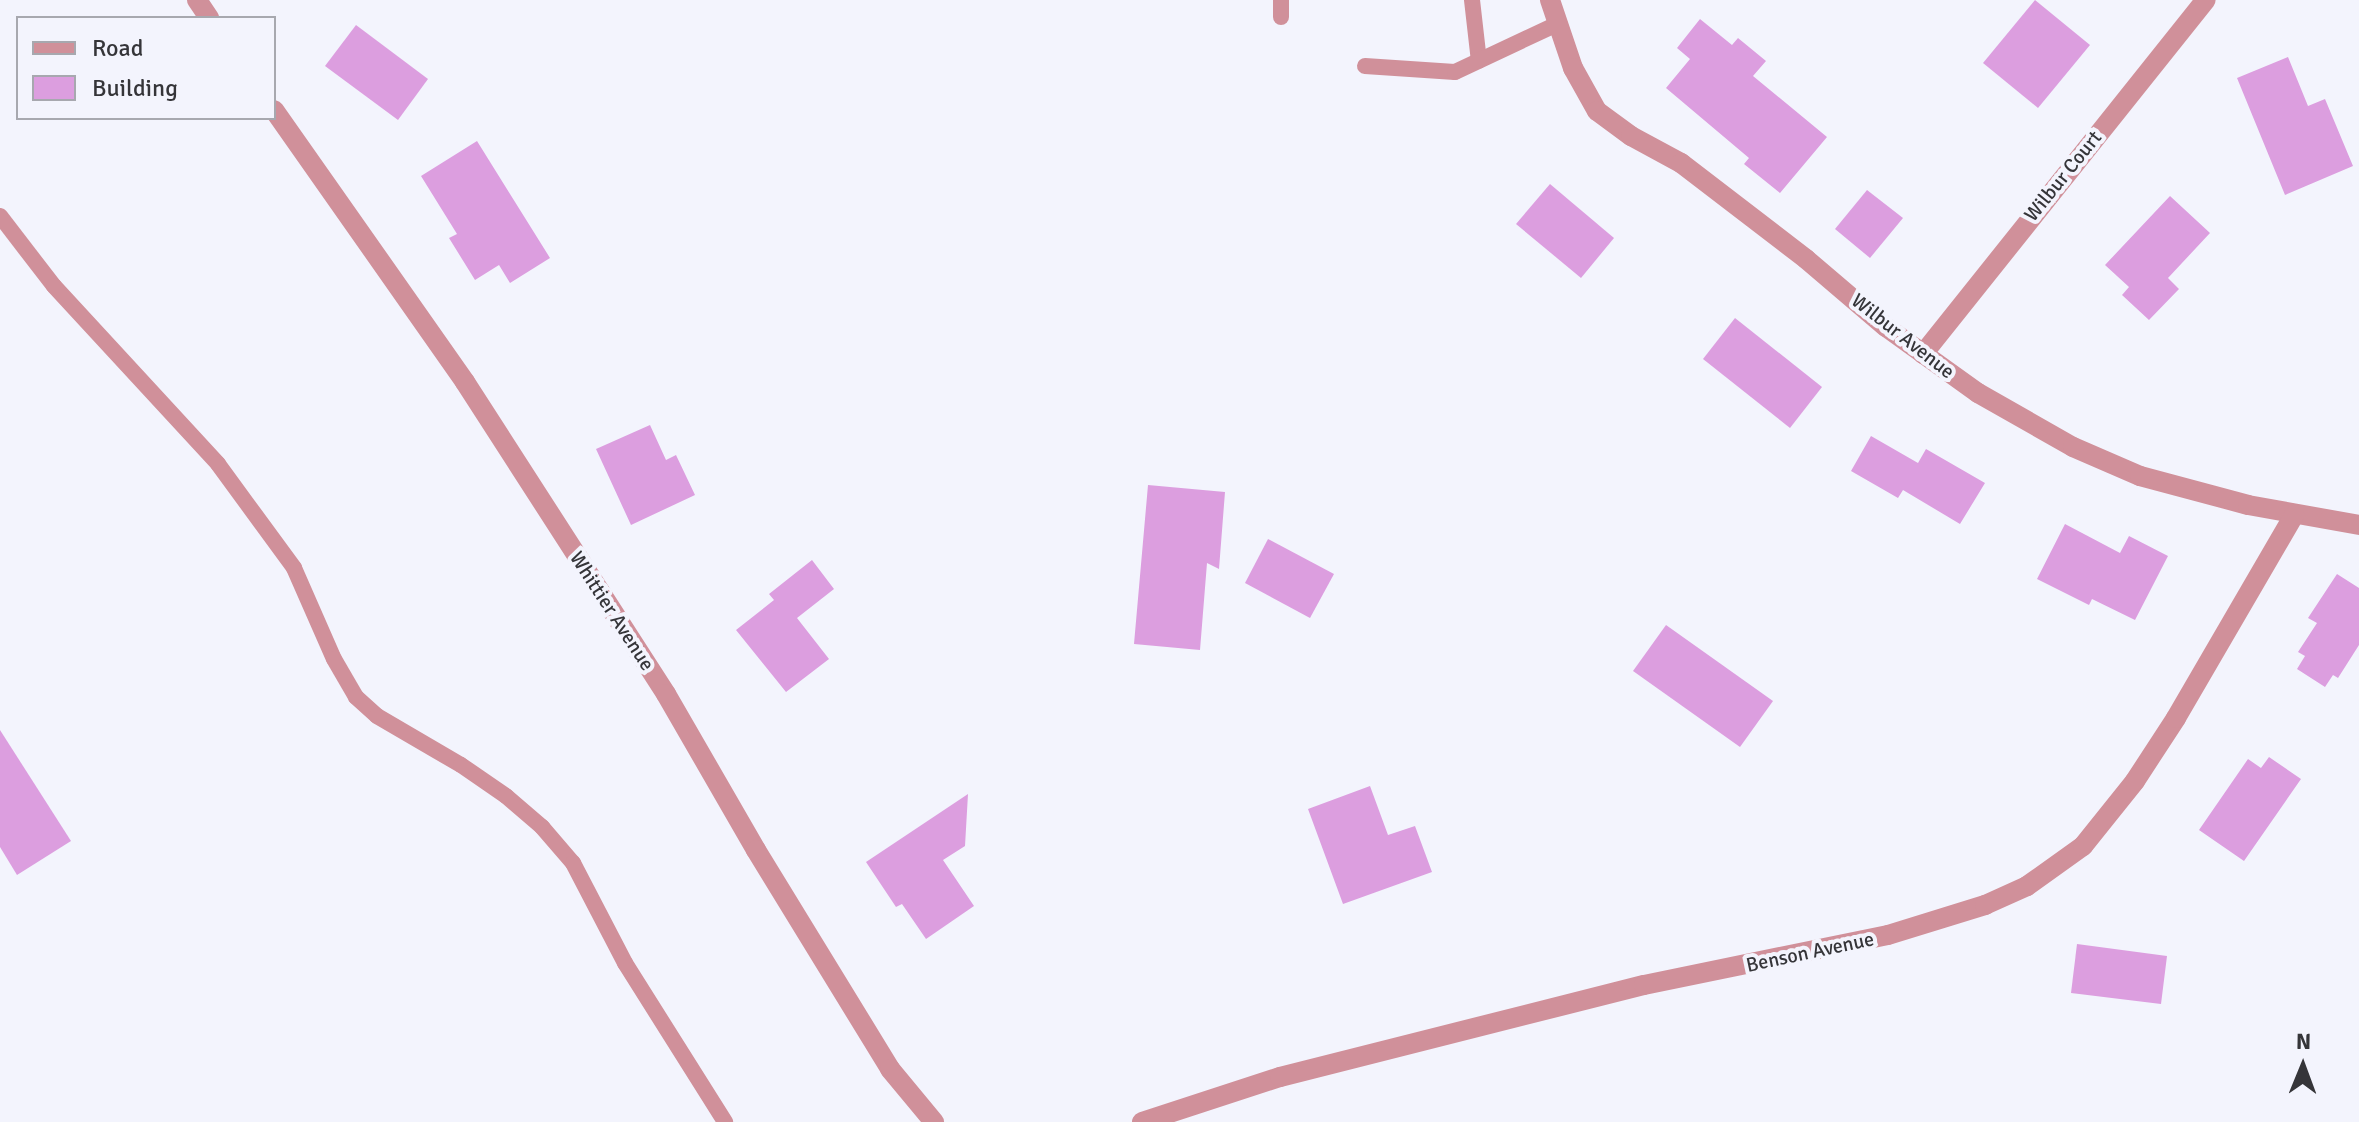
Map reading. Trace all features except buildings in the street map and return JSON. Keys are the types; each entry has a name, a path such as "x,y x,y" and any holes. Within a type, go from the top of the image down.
{"street":[{"name":"Wilbur Avenue","path":"1550,0 1573,68 1597,111 1631,136 1681,163 1923,354 1978,393 2106,462 2194,492 2294,515 2359,525"},
{"name":"Wilbur Court","path":"1923,354 2206,0"},
{"name":"Whittier Avenue","path":"276,113 465,382 666,694 756,850 890,1069 934,1122"},
{"name":"Benson Avenue","path":"1142,1122 1280,1077 1644,985 1888,935 1973,909 2027,886 2083,846 2135,781 2176,718 2294,515"}],"lane":[{"path":"1472,0 1479,61"},
{"path":"1365,66 1455,72 1557,24"},
{"path":"0,216 54,286 218,464 294,568 334,659 356,697 377,716 461,765 506,796 542,827 573,863 631,973 725,1122"}]}
